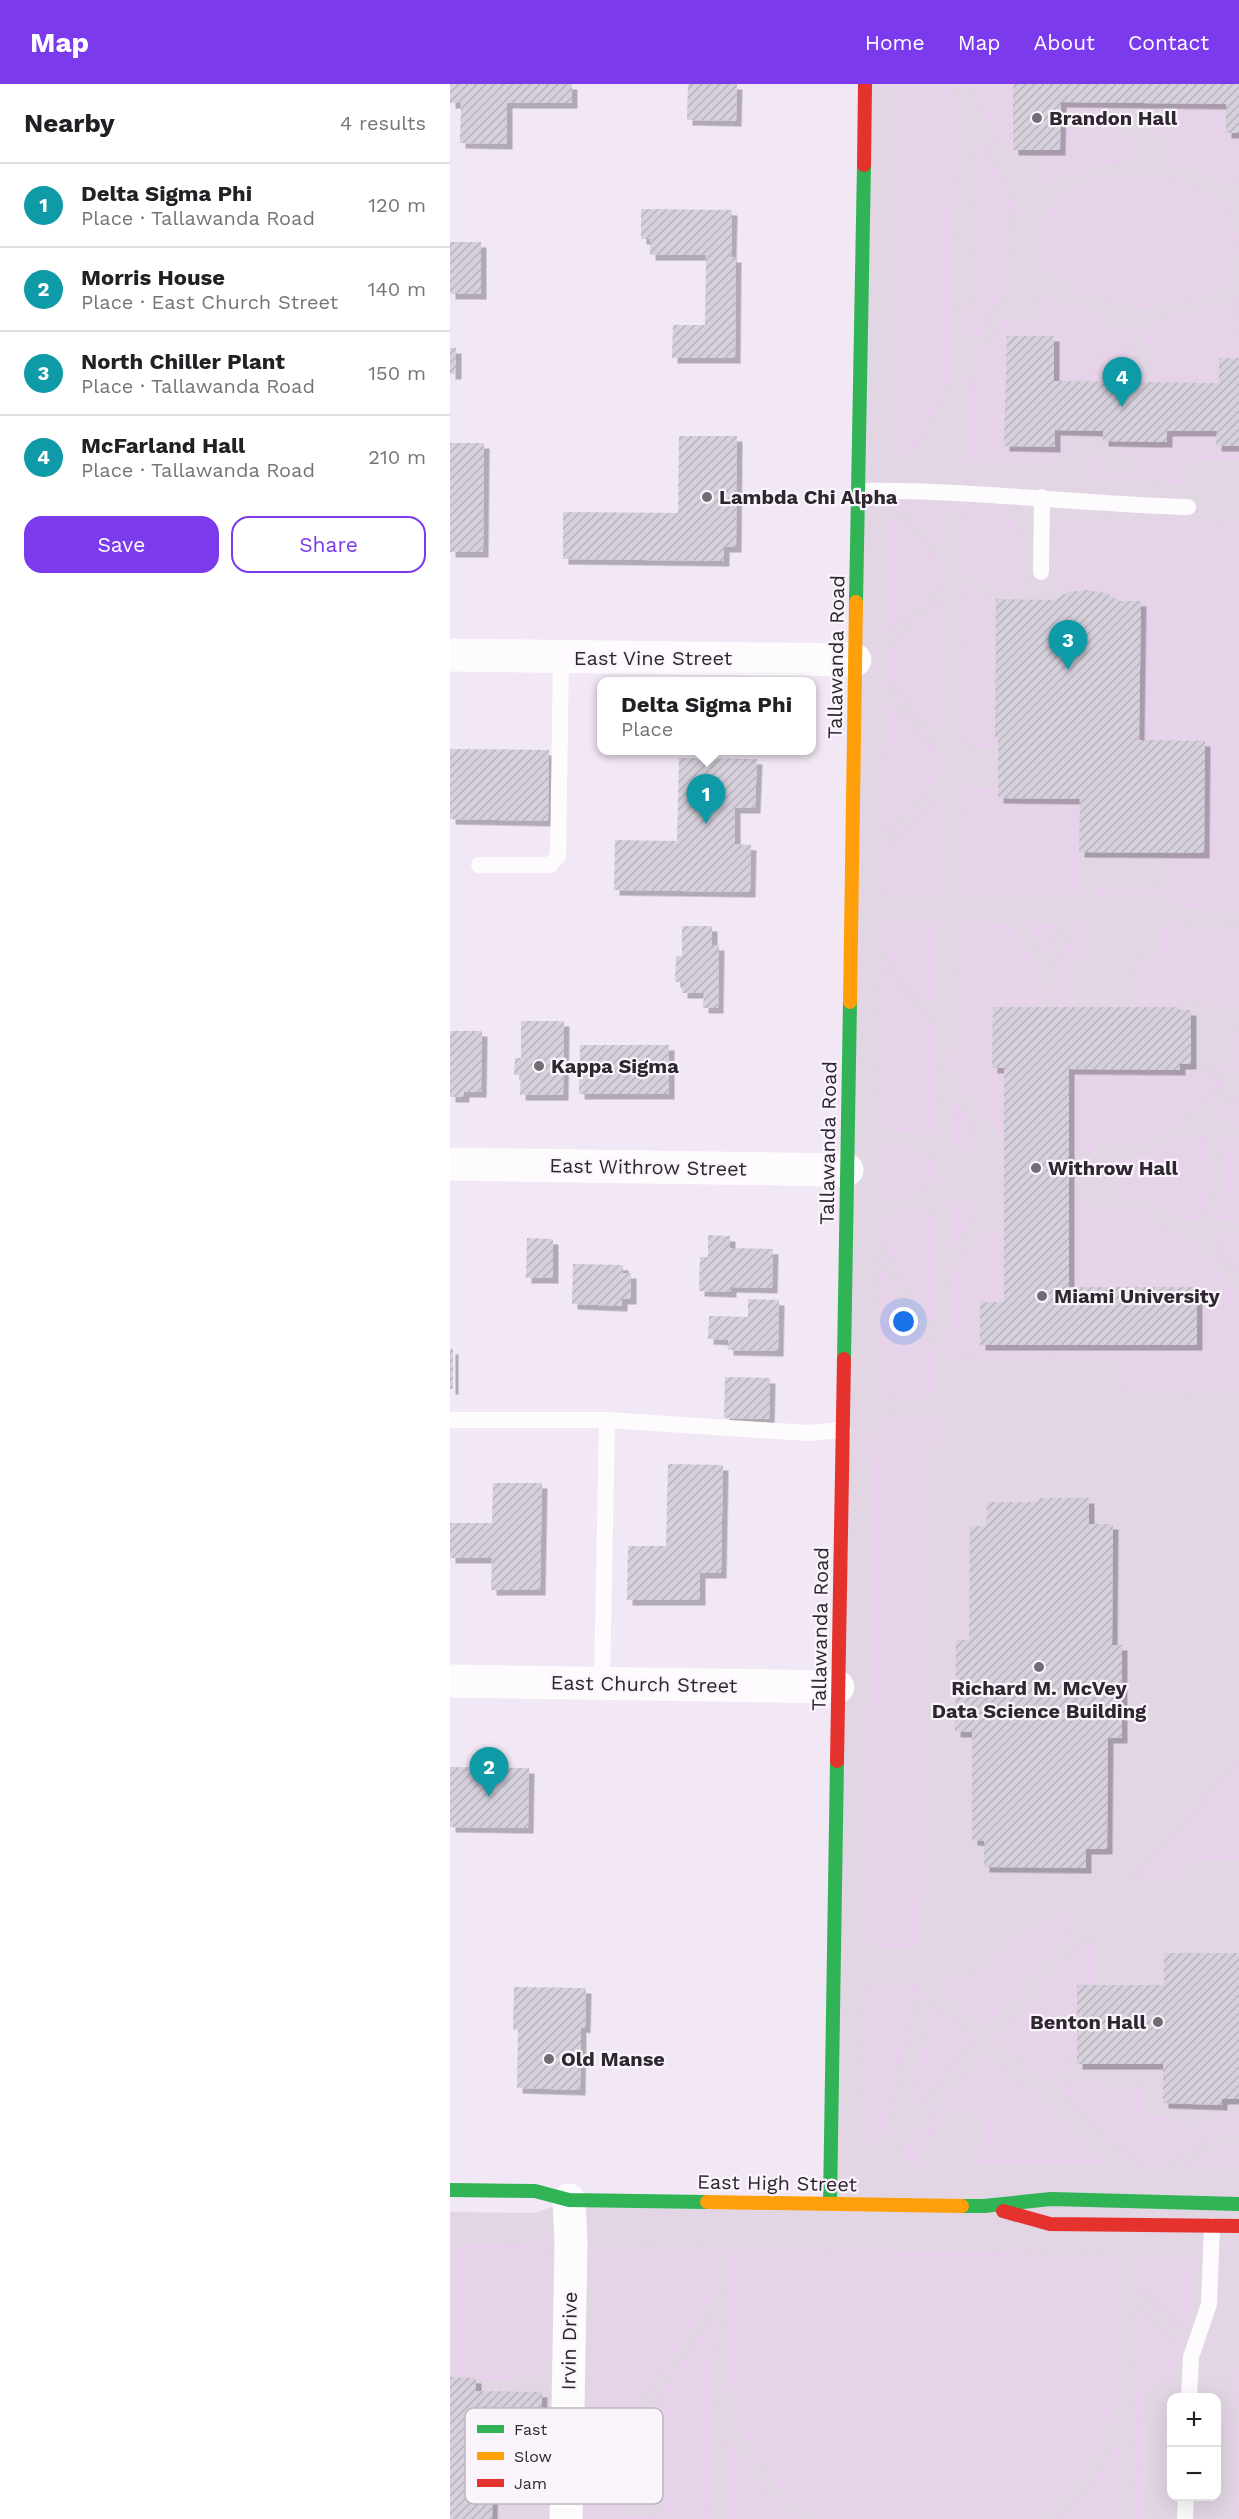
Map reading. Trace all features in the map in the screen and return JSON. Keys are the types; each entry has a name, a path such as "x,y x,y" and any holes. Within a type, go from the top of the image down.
{"main road":[{"name":"Tallawanda Road","path":"830,2203 865,84"},
{"name":"East High Street","path":"450,2190 535,2191 558,2204 830,2203 984,2206 1051,2199 1239,2204"},
{"name":"East High Street","path":"984,2206 1050,2224 1239,2226"}],"street":[{"name":"East Vine Street","path":"450,655 855,660"},
{"name":"East Withrow Street","path":"450,1164 847,1170"},
{"name":"East Church Street","path":"450,1681 838,1687"},
{"name":"Irvin Drive","path":"558,2204 571,2242 568,2408"},
{"name":"Irvin Drive","path":"566,2504 566,2519"}],"lane":[{"path":"858,491 1042,497 1120,505 1188,507"},
{"path":"1041,572 1042,497"},
{"path":"479,865 550,866 558,856 561,658"},
{"path":"450,1420 607,1420 808,1433 843,1430"},
{"path":"602,1684 607,1420"},
{"path":"1190,2393 1191,2357 1209,2304 1212,2226"},
{"path":"1185,2519 1186,2501"}],"shaded area":[{"name":"Miami University","path":"868,84 1239,84 1239,2519 450,2519 450,2212 536,2213 569,2200 830,2202"},
{"path":"899,84 951,84 956,101 951,380 945,397 912,455 907,458 891,457"},
{"path":"974,84 1013,84 1013,150 1001,148 979,106"},
{"path":"1061,102 1113,103 1113,117 1124,118 1123,137 1134,137 1134,153 1124,156 1124,162 1081,170 1041,187 1039,150 1060,150"},
{"path":"1174,103 1226,104 1226,133 1239,133 1239,180 1232,185 1213,176 1171,164 1171,138 1149,138 1150,119 1174,119"},
{"path":"982,139 1015,203 1007,233 1012,279 979,338 974,339 970,334 974,146 975,141"},
{"path":"1122,174 1180,181 1194,185 1218,200 1231,216 1238,235 1237,253 1223,274 1232,282 1210,294 1188,302 1141,307 1120,305 1098,299 1058,277 1045,262 1038,244 1040,225 1053,203 1050,198 1067,188 1084,182"},
{"path":"1040,291 1073,308 1108,316 1108,332 1131,329 1130,373 1121,373 1120,382 1054,381 1054,337 1036,336 1037,295"},
{"path":"1238,295 1239,358 1219,383 1155,382 1156,346 1146,345 1146,329 1157,327 1157,319 1199,312"},
{"path":"1003,319 1026,320 1026,336 1007,336 1006,446 1055,447 1055,430 1065,430 1064,448 1058,464 967,461 972,372"},
{"path":"1100,431 1103,431 1103,441 1107,441 1106,474 1113,474 1113,479 1081,475 1080,470 1097,468 1099,460 1094,460 1100,452"},
{"path":"1167,431 1217,431 1217,446 1239,446 1239,460 1186,459 1183,484 1126,480 1126,474 1138,474 1139,454 1128,454 1128,449 1152,449 1152,442"},
{"path":"893,502 949,503 946,544 942,547 910,515"},
{"path":"965,504 995,506 1008,513 1014,522 1021,544 1025,590 1007,591 964,574"},
{"path":"895,515 926,545 939,564 942,573 938,588 932,595 888,634 890,517"},
{"path":"1066,518 1239,521 1239,912 1176,906 1175,897 1094,896 1094,887 1168,888 1169,853 1204,853 1205,741 1139,740 1141,601 1120,601 1105,593 1087,590 1063,595 1060,590 1060,522"},
{"path":"964,584 996,599 995,739 998,739 998,748 967,747 961,739"},
{"path":"941,599 947,611 942,725 938,732 931,729 888,683 888,653 889,649"},
{"path":"886,701 891,701 935,748 939,767 934,785 886,831 883,829"},
{"path":"968,787 998,787 998,798 1080,799 1078,895 964,895 960,893 961,796"},
{"path":"935,800 940,802 942,810 941,889 936,894 888,893 883,889 884,848"},
{"path":"887,920 931,920 938,925 938,1002 922,998 913,991 891,964 882,941"},
{"path":"963,921 1012,924 1038,967 1039,1006 993,1007 992,1068 1004,1068 1004,1138 997,1137 992,1116 983,1119 974,1101 957,1082 957,1074 954,1074 958,925"},
{"path":"1033,923 1060,923 1062,925 1047,953 1042,952 1029,929"},
{"path":"1081,923 1089,927 1089,955 1073,955 1073,1007 1050,1007 1051,969 1075,925"},
{"path":"1158,925 1239,927 1239,1003 1180,1002 1180,1007 1132,1007 1133,961 1136,958 1158,957"},
{"path":"880,965 937,1027 936,1132 933,1135 897,1131 878,1124"},
{"path":"1239,1028 1239,1069 1234,1076 1222,1066 1230,1057"},
{"path":"1069,1069 1180,1070 1180,1074 1202,1074 1208,1069 1225,1085 1186,1116 1146,1138 1114,1151 1113,1143 1093,1143 1093,1153 1069,1153"},
{"path":"1235,1094 1239,1099 1239,1124 1235,1121 1214,1121 1211,1116"},
{"path":"958,1101 972,1122 969,1123 974,1137 974,1151 966,1151 953,1145 954,1103"},
{"path":"1184,1134 1205,1136 1207,1146 1211,1179 1209,1201 1201,1221 1177,1219 1154,1205 1120,1192 1119,1189 1122,1161"},
{"path":"1239,1135 1239,1222 1234,1222 1233,1219 1214,1219 1223,1178 1222,1157 1217,1138 1235,1137"},
{"path":"880,1145 910,1147 929,1155 934,1160 934,1182 908,1194 880,1198"},
{"path":"964,1197 974,1197 970,1222 958,1245 950,1246 952,1203"},
{"path":"1092,1198 1092,1208 1113,1208 1113,1202 1139,1211 1180,1234 1218,1268 1239,1295 1239,1393 1115,1391 1116,1360 948,1358 951,1278 954,1268 982,1231 1004,1235 1004,1302 980,1302 980,1345 1197,1345 1197,1287 1069,1287 1069,1199"},
{"path":"928,1208 934,1213 934,1327 927,1321 876,1234 877,1220 910,1209"},
{"path":"1223,1233 1239,1233 1239,1276 1215,1248 1221,1241"},
{"path":"876,1253 918,1332 934,1345 934,1398 875,1397"},
{"path":"875,1415 933,1416 921,1947 869,1947 864,1941"},
{"path":"1239,1759 1239,1860 1186,1860 1185,1880 1181,1882 1134,1880"},
{"path":"1066,1916 1081,1916 989,2024 982,2025 938,1984 954,1981 980,1970 1022,1936 1046,1923"},
{"path":"1087,1935 1093,1942 1093,1985 1077,1985 1077,2058 1063,2064 1054,2080 1045,2081 998,2040"},
{"path":"875,1982 920,1983 884,2137 880,2141 875,2141 869,2136 864,2138 860,2124 863,1990"},
{"path":"932,2003 972,2037 972,2041 918,2107 914,2107 910,2101"},
{"path":"986,2053 1104,2159 1103,2165 970,2165 970,2159 983,2148 985,2130 979,2117 964,2111 947,2115 940,2120 933,2138 927,2139 921,2152 921,2165 905,2162 902,2153 904,2148"},
{"path":"1072,2078 1096,2078 1097,2087 1146,2088 1146,2115 1175,2116 1175,2125 1207,2126 1208,2117 1224,2117 1224,2112 1239,2112 1239,2135 1208,2140 1168,2167 1140,2167 1064,2096 1066,2083"},
{"path":"1239,2143 1239,2168 1186,2168 1185,2166 1205,2150"},
{"path":"450,2244 539,2245 551,2252 554,2259 552,2354 544,2365 533,2373 507,2380 450,2377"},
{"path":"609,2246 713,2248 717,2252 716,2292 666,2367 635,2408 589,2408 593,2260 597,2252"},
{"path":"734,2248 1114,2255 1122,2263 1120,2369 1117,2397 1108,2425 1090,2459 1067,2490 1031,2519 817,2519 780,2490 751,2452 733,2410 727,2369 728,2253"},
{"path":"1145,2256 1195,2256 1192,2305 1186,2331 1138,2288 1137,2264"},
{"path":"1138,2308 1180,2347 1171,2384 1144,2386 1141,2519 1131,2519 1136,2309"},
{"path":"715,2310 711,2519 586,2519 587,2504 620,2504 620,2515 661,2516 663,2408 648,2408"},
{"path":"1239,2365 1239,2405 1230,2390 1229,2380 1230,2375"},
{"path":"1221,2405 1239,2430 1239,2519 1232,2519 1234,2437 1221,2436"},
{"path":"727,2436 764,2492 794,2519 725,2519"},
{"path":"1119,2442 1119,2519 1056,2519 1087,2490 1116,2443"}],"building":[{"path":"450,84 572,84 572,103 507,103 507,144 460,143 461,103 450,103"},
{"path":"688,84 737,84 736,121 687,120"},
{"name":"Brandon Hall","path":"1013,84 1239,84 1239,133 1226,133 1226,104 1061,102 1060,150 1013,150"},
{"path":"641,209 732,210 731,257 736,257 735,358 672,358 673,325 705,325 706,255 650,255 650,239 641,239"},
{"path":"450,242 481,242 481,294 450,294"},
{"path":"1007,336 1054,336 1054,381 1219,383 1219,358 1239,358 1239,446 1216,446 1217,431 1167,431 1167,442 1152,442 1103,441 1103,431 1055,430 1055,447 1004,446"},
{"path":"450,348 456,348 456,374 450,374"},
{"name":"Lambda Chi Alpha","path":"679,436 737,436 736,547 724,547 724,561 563,559 563,512 678,513"},
{"path":"450,443 484,443 483,552 450,552"},
{"path":"1087,590 1105,593 1120,601 1141,601 1139,740 1205,741 1204,853 1079,852 1080,799 998,798 998,739 995,739 996,599 1053,600 1069,592"},
{"path":"450,749 549,750 548,821 450,819"},
{"path":"679,758 757,759 755,808 735,808 735,844 751,845 750,892 614,890 615,840 677,841"},
{"path":"682,926 712,926 712,945 719,945 718,1008 703,1008 704,993 682,993 682,982 675,982 676,956 682,956"},
{"name":"Withrow Hall","path":"993,1007 1180,1007 1180,1010 1191,1010 1191,1064 1180,1064 1180,1070 1069,1069 1069,1287 1197,1287 1197,1345 980,1345 980,1302 1004,1302 1004,1068 992,1068"},
{"name":"Kappa Sigma","path":"521,1021 564,1021 563,1095 520,1095 521,1075 514,1075 515,1058 521,1058"},
{"path":"450,1031 482,1031 481,1092 464,1092 464,1097 450,1097"},
{"path":"580,1045 669,1045 669,1094 579,1094"},
{"path":"708,1235 730,1236 730,1248 773,1249 772,1288 731,1287 731,1292 699,1291 700,1257 708,1257"},
{"path":"527,1238 553,1239 553,1278 526,1278"},
{"path":"573,1264 623,1265 623,1273 631,1273 631,1299 622,1299 622,1306 572,1304"},
{"path":"748,1299 779,1300 778,1351 728,1350 728,1340 708,1339 709,1316 748,1317"},
{"path":"450,1349 453,1349 453,1389 450,1389"},
{"path":"725,1377 770,1378 769,1419 724,1418"},
{"path":"668,1464 723,1465 721,1573 700,1573 700,1600 627,1600 628,1546 666,1546"},
{"path":"493,1483 542,1483 540,1590 491,1590 492,1558 450,1558 450,1523 492,1523"},
{"name":"Richard M. McVey Data Science Building","path":"1038,1498 1089,1498 1089,1524 1113,1524 1112,1645 1122,1645 1122,1738 1108,1738 1107,1849 1086,1849 1086,1868 984,1867 984,1841 972,1840 972,1732 955,1732 956,1640 969,1640 970,1526 986,1526 987,1502 1038,1502"},
{"path":"450,1767 529,1768 528,1828 450,1827"},
{"name":"Benton Hall","path":"1164,1953 1239,1953 1239,2099 1222,2099 1222,2105 1163,2103 1163,2064 1077,2064 1077,1985 1164,1985"},
{"name":"Old Manse","path":"514,1987 586,1988 585,2028 581,2027 580,2090 517,2088 518,2030 513,2030"},
{"path":"450,2377 476,2378 476,2391 542,2392 542,2408 465,2408 465,2504 492,2504 492,2519 450,2519"}],"traffic: fast":[{"path":"856,602 864,165"},
{"path":"844,1359 850,1002"},
{"path":"830,2203 837,1761"},
{"path":"450,2190 535,2191 569,2200 707,2202"},
{"path":"962,2206 1051,2199 1239,2204"}],"traffic: slow":[{"path":"850,1002 856,602"},
{"path":"707,2202 962,2206"}],"traffic: jam":[{"path":"864,165 865,84"},
{"path":"837,1761 844,1359"},
{"path":"1003,2211 1050,2224 1239,2226"}],"place":[{"name":"Brandon Hall","path":"1037,118"},
{"name":"McFarland Hall","path":"1122,407"},
{"name":"Lambda Chi Alpha","path":"707,497"},
{"name":"North Chiller Plant","path":"1068,670"},
{"name":"Delta Sigma Phi","path":"706,824"},
{"name":"Kappa Sigma","path":"539,1066"},
{"name":"Withrow Hall","path":"1036,1168"},
{"name":"Miami University","path":"1042,1296"},
{"name":"Richard M. McVey Data Science Building","path":"1039,1667"},
{"name":"Morris House","path":"489,1797"},
{"name":"Benton Hall","path":"1158,2022"},
{"name":"Old Manse","path":"549,2059"}]}
